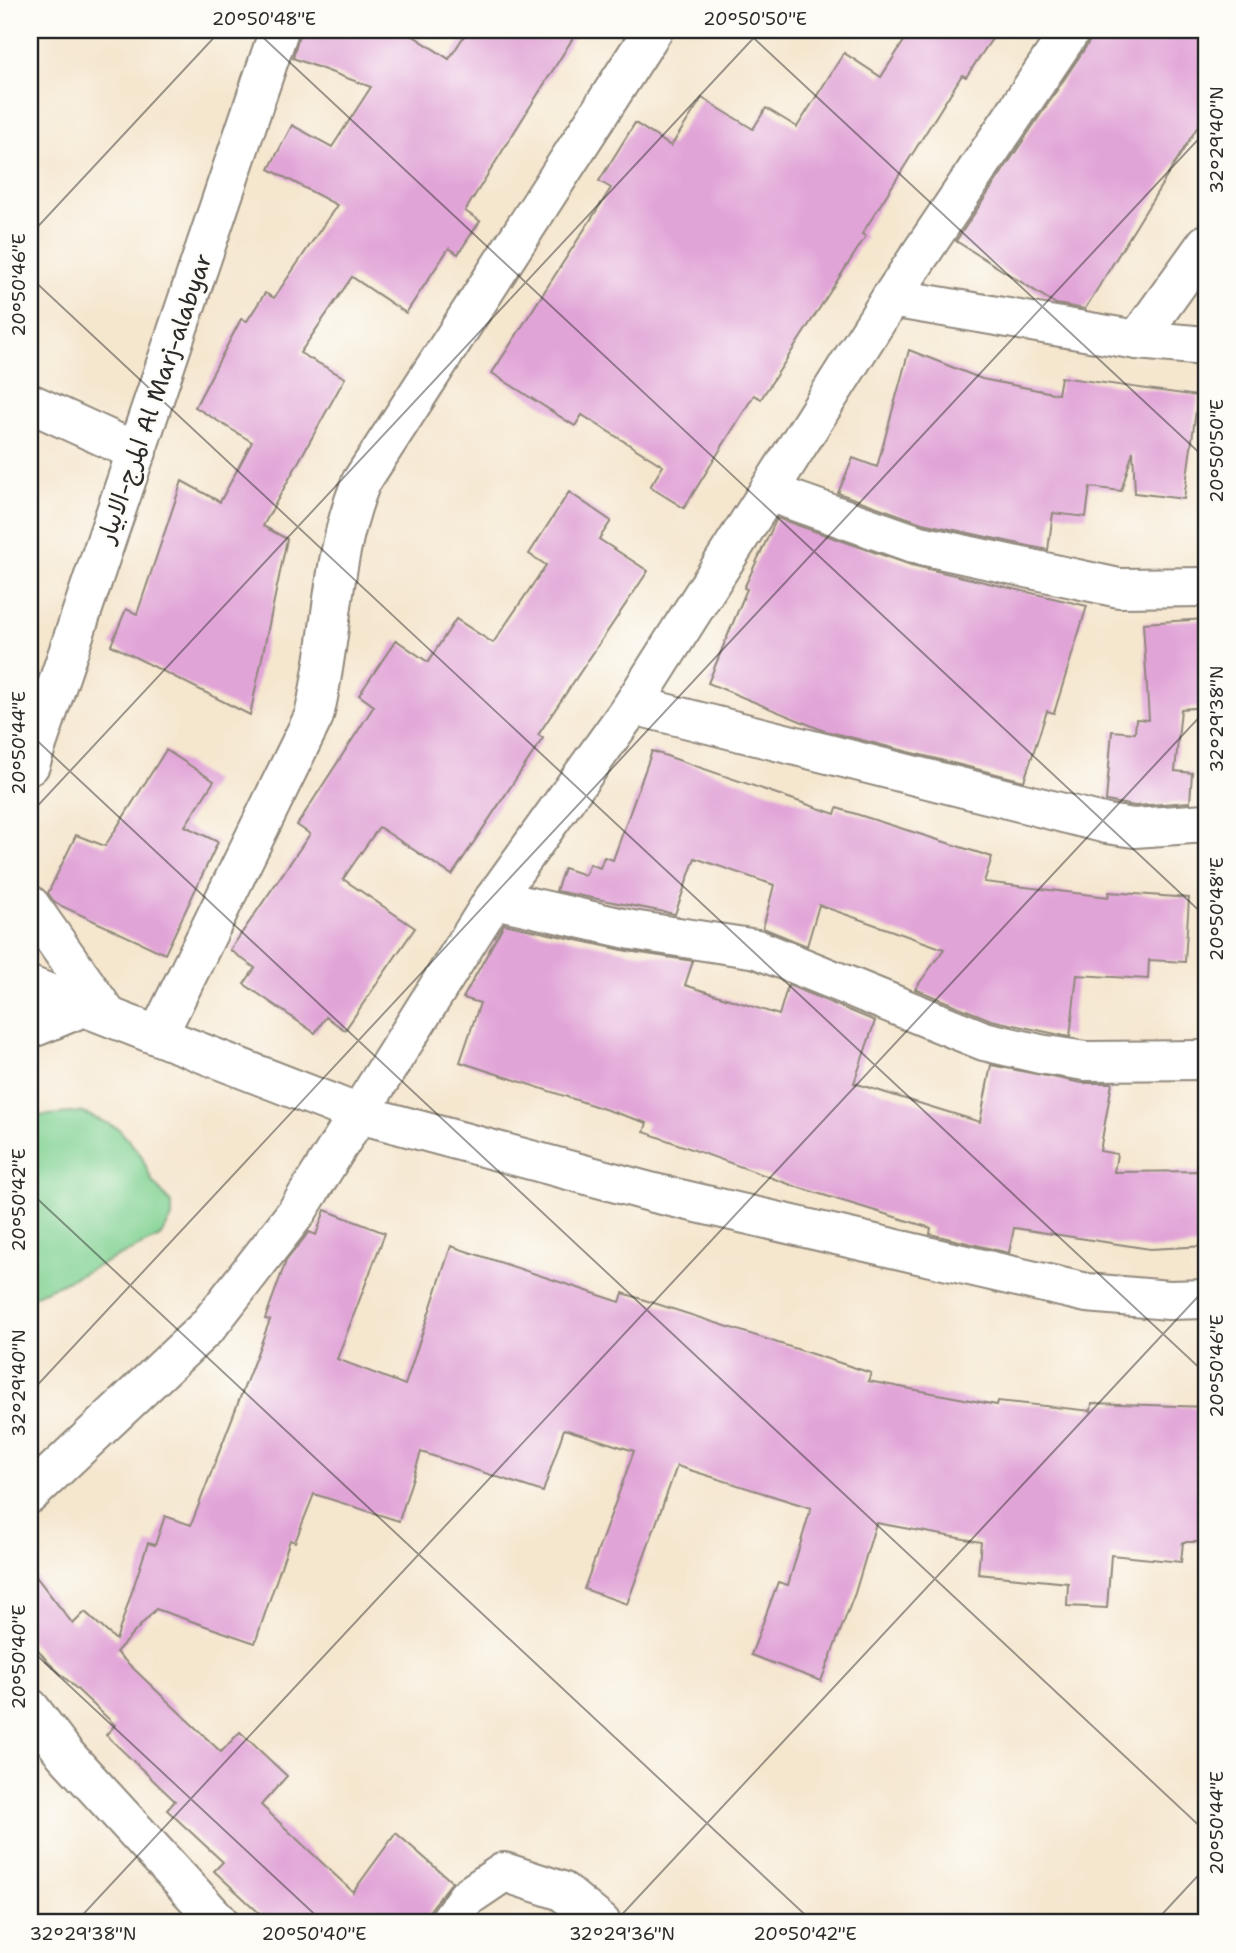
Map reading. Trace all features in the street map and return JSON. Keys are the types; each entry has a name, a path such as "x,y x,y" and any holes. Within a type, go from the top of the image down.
{"street":[{"name":"المرج-الابيار Al Marj-alabyar","path":"30,765 279,30"},
{"path":"158,1035 314,716 322,682 338,554 346,519 361,482 653,30"},
{"path":"30,1494 208,1326 296,1213 494,899 633,705 891,298 1071,30"},
{"path":"1138,340 1206,244"},
{"path":"891,298 1138,340 1206,346"},
{"path":"30,403 137,452"},
{"path":"769,492 916,544 970,556 1119,588 1206,587"},
{"path":"633,705 1107,824 1133,828 1206,823"},
{"path":"494,899 632,930 757,949 984,1041 1040,1054 1085,1061 1206,1060"},
{"path":"30,905 96,1010"},
{"path":"30,986 359,1114 654,1193 1087,1293 1169,1300 1206,1299"},
{"path":"30,1029 96,1010"},
{"path":"30,1708 65,1754 220,1923"},
{"path":"448,1923 467,1897 504,1872 562,1891 601,1923"}],"green space":[{"path":"81,1112 118,1128 141,1155 152,1181 172,1204 172,1218 160,1237 30,1298 30,1123 38,1116"}],"building":[{"path":"300,30 404,30 449,59 468,30 578,30 465,211 480,221 458,254 449,248 406,313 352,277 300,353 345,378 263,526 287,539 250,715 111,645 126,609 137,614 182,481 220,502 252,442 195,407 241,319 247,321 265,293 274,298 337,205 269,169 292,125 332,147 371,87 293,58"},
{"path":"911,30 998,30 966,77 962,75 862,234 866,236 761,399 754,395 684,508 650,487 663,466 582,415 575,426 492,373 611,188 599,181 635,123 671,146 702,98 753,129 766,108 797,127 844,53 881,77"},
{"path":"1093,30 1206,30 1206,113 1085,309 1056,304 956,241 1089,42"},
{"path":"909,350 982,379 1058,394 1061,377 1198,396 1184,499 1135,493 1133,451 1121,491 1090,487 1086,517 1053,513 1048,550 922,523 838,493 853,458 877,467"},
{"path":"569,492 611,521 599,539 648,571 538,735 543,738 452,875 379,827 343,879 415,928 345,1030 326,1017 315,1033 244,984 255,968 230,950 310,834 297,825 374,706 359,695 396,640 428,662 456,619 493,643 546,565 529,554"},
{"path":"777,518 911,565 1087,606 1054,713 1047,711 1024,781 822,730 708,683 747,589 744,588"},
{"path":"1206,619 1206,707 1181,709 1175,771 1192,773 1190,802 1135,806 1106,801 1112,731 1135,733 1136,719 1149,720 1143,623"},
{"path":"166,750 214,781 185,826 218,842 165,954 55,903 48,893 76,835 105,846"},
{"path":"652,751 835,814 837,808 992,857 984,882 1108,897 1109,892 1189,898 1185,962 1149,960 1148,979 1077,975 1070,1037 991,1020 915,989 944,949 819,905 807,946 763,928 774,885 695,858 675,914 556,891 564,868 585,875 590,864 600,868 604,857 613,860"},
{"path":"504,924 627,951 693,961 685,985 779,1015 788,985 875,1021 854,1083 980,1122 991,1065 1082,1083 1112,1083 1100,1151 1117,1154 1114,1172 1206,1171 1206,1246 1150,1249 1014,1228 1009,1253 930,1234 931,1228 797,1187 644,1132 647,1123 460,1062 480,1003 463,998"},
{"path":"325,1210 385,1233 337,1359 405,1385 451,1246 620,1302 623,1293 871,1373 868,1381 997,1405 998,1401 1091,1411 1092,1403 1206,1407 1206,1542 1183,1542 1181,1562 1111,1555 1107,1608 1067,1606 1068,1583 978,1574 981,1542 876,1523 855,1593 821,1681 751,1655 778,1582 788,1585 811,1508 677,1466 627,1604 584,1589 634,1451 564,1429 543,1492 421,1452 399,1521 314,1494 295,1542 290,1540 255,1643 156,1609 116,1652 221,1752 240,1732 287,1776 261,1805 353,1892 396,1833 452,1882 430,1910 427,1923 270,1923 214,1871 223,1862 167,1810 175,1801 106,1735 115,1725 47,1661 30,1640 30,1569 73,1624 85,1612 116,1640 148,1543 155,1545 165,1516 191,1525 270,1320 265,1319 286,1261 309,1232 316,1235"}]}
